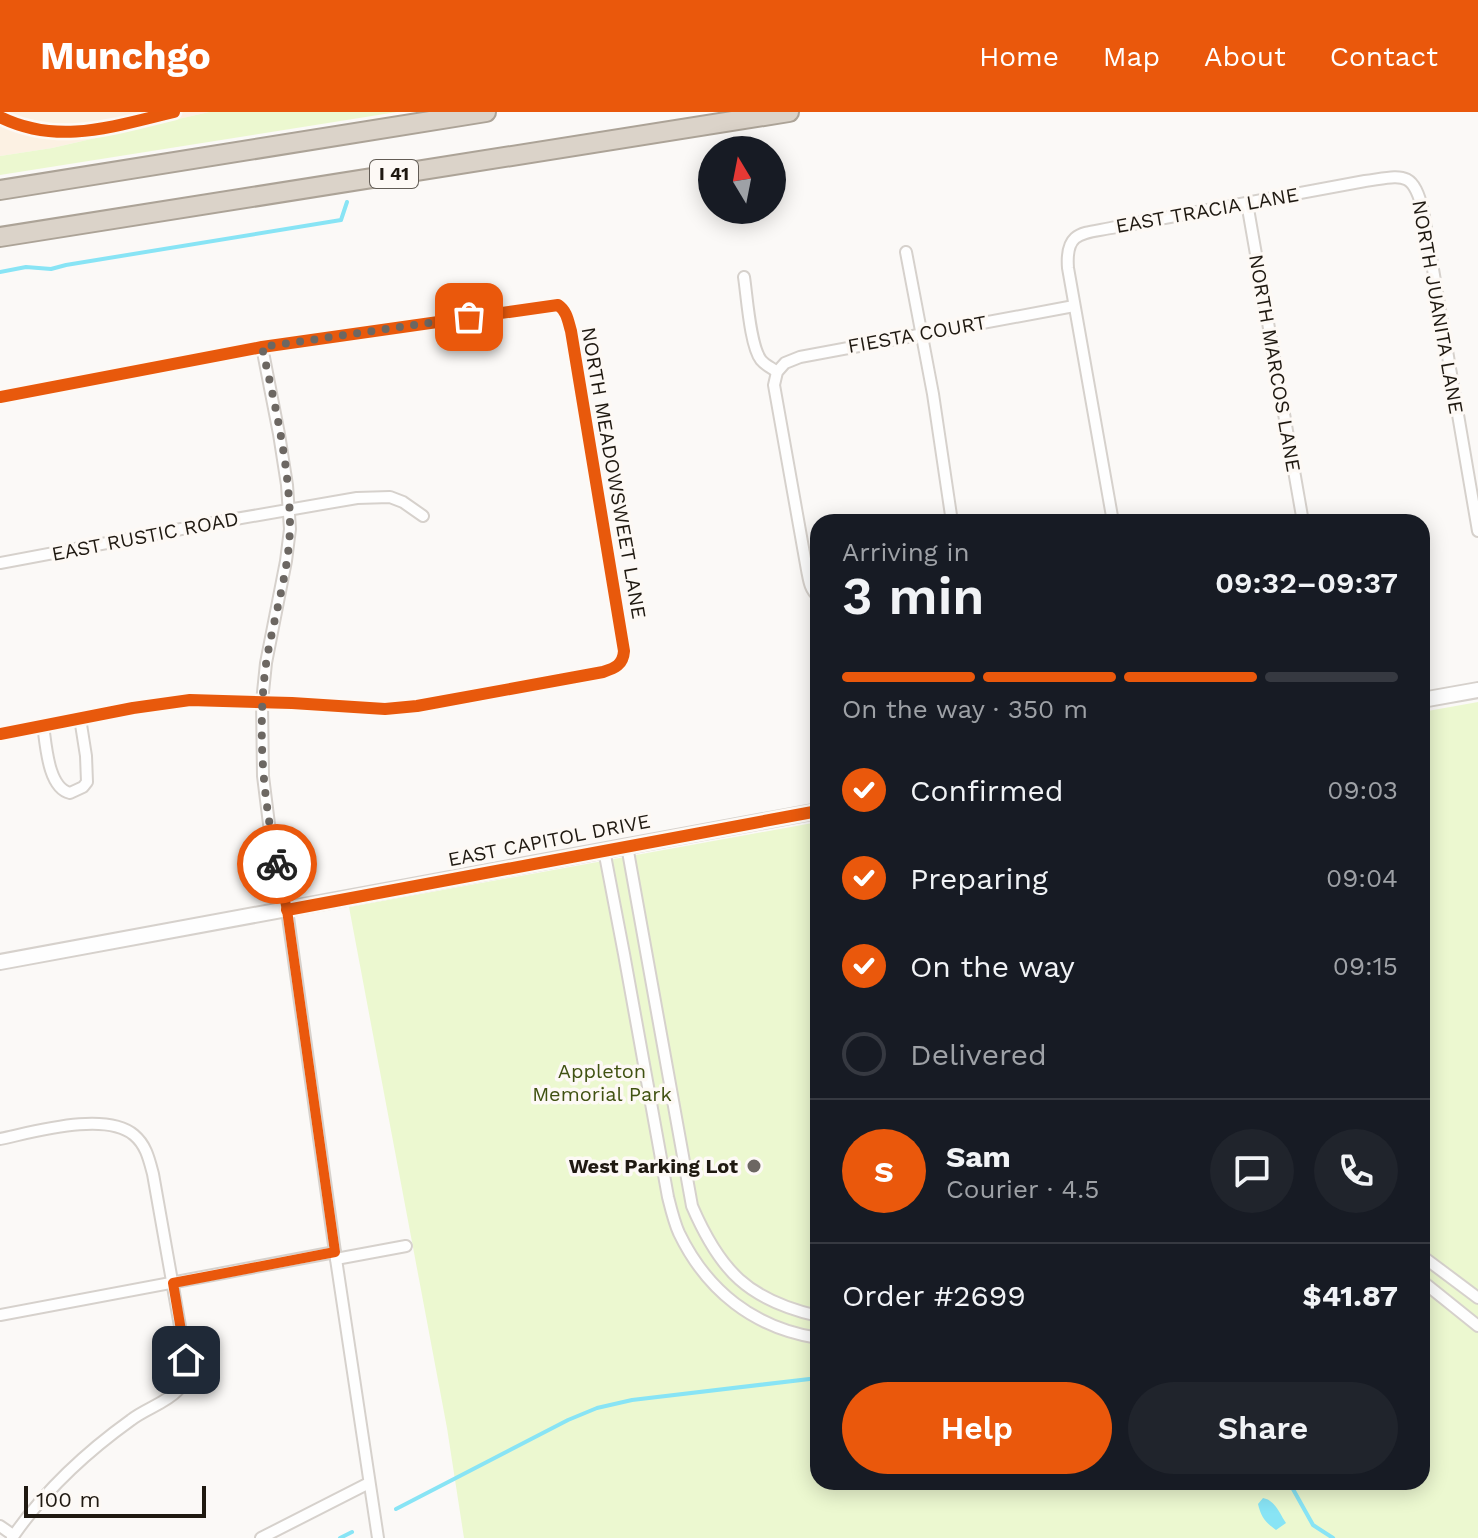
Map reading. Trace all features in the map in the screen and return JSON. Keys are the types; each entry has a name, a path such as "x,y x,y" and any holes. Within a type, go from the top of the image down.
{"highway":[{"name":"I 41","path":"0,190 486,112"},
{"name":"I 41","path":"0,237 789,112"}],"street":[{"name":"EAST TRACIA LANE","path":"1074,306 1067,253 1075,237 1365,181 1402,177 1410,181"},
{"name":"NORTH JUANITA LANE","path":"1410,181 1420,196 1423,211 1478,531"},
{"name":"NORTH MARCOS LANE","path":"1247,203 1302,514"},
{"path":"906,252 939,425 951,514"},
{"path":"744,277 757,352 761,361 777,372 774,385 810,585"},
{"name":"NORTH MEADOWSWEET LANE","path":"262,347 558,305 563,308 571,331 624,651 620,664 603,672 417,706 385,709 262,702"},
{"name":"FIESTA COURT","path":"777,372 785,363 800,357 1074,306"},
{"path":"1074,306 1112,514"},
{"path":"0,397 262,347 279,434 290,529 266,663 261,733 263,776 271,835 287,910 378,1538"},
{"name":"EAST RUSTIC ROAD","path":"0,563 357,498 390,497 423,516"},
{"path":"1430,699 1478,690"},
{"path":"0,734 190,700 262,702"},
{"path":"43,725 53,778 59,788 70,793 87,782 80,718"},
{"name":"EAST CAPITOL DRIVE","path":"0,962 810,812"},
{"path":"627,846 692,1206 718,1256 741,1281 784,1307 810,1314"},
{"path":"604,850 668,1197 678,1231 701,1270 738,1307 788,1332 810,1336"},
{"path":"0,1139 95,1123 122,1128 142,1144 150,1164 186,1360 184,1380 177,1391 133,1418 90,1451 40,1500 12,1537 0,1526"},
{"path":"0,1315 335,1255 406,1246"},
{"path":"1430,1262 1478,1298"},
{"path":"1430,1287 1478,1326"},
{"path":"261,1538 369,1483"}],"shaded area":[{"path":"0,112 209,112 52,148 0,156"}],"green space":[{"path":"209,112 397,112 0,175 0,156 52,148"},
{"name":"Appleton Memorial Park","path":"1478,702 1478,1538 464,1538 447,1428 349,907 810,823 810,1490 1430,1490 1430,711"}],"water":[{"path":"1263,1498 1274,1504 1286,1523 1276,1530 1266,1522 1261,1512 1258,1504"}],"waterway":[{"path":"0,272 26,267 51,269 341,220 347,202"},
{"path":"396,1509 597,1408 632,1400 810,1379"},
{"path":"1293,1490 1313,1525 1333,1538"},
{"path":"340,1538 352,1532"}],"cycle path":[{"path":"0,117 22,126 65,132 87,131 174,112"},
{"path":"0,397 262,347 558,305 565,313 571,331 624,651 618,665 603,672 417,706 385,709 190,700 0,734"},
{"path":"287,910 810,812"}],"way so far":[{"path":"277,864 263,776 262,702 290,529 287,485 262,347 469,317"}],"place":[{"name":"West Parking Lot","path":"754,1166"}],"route":[{"path":"186,1360 173,1283 335,1252 287,910 277,864"}]}
